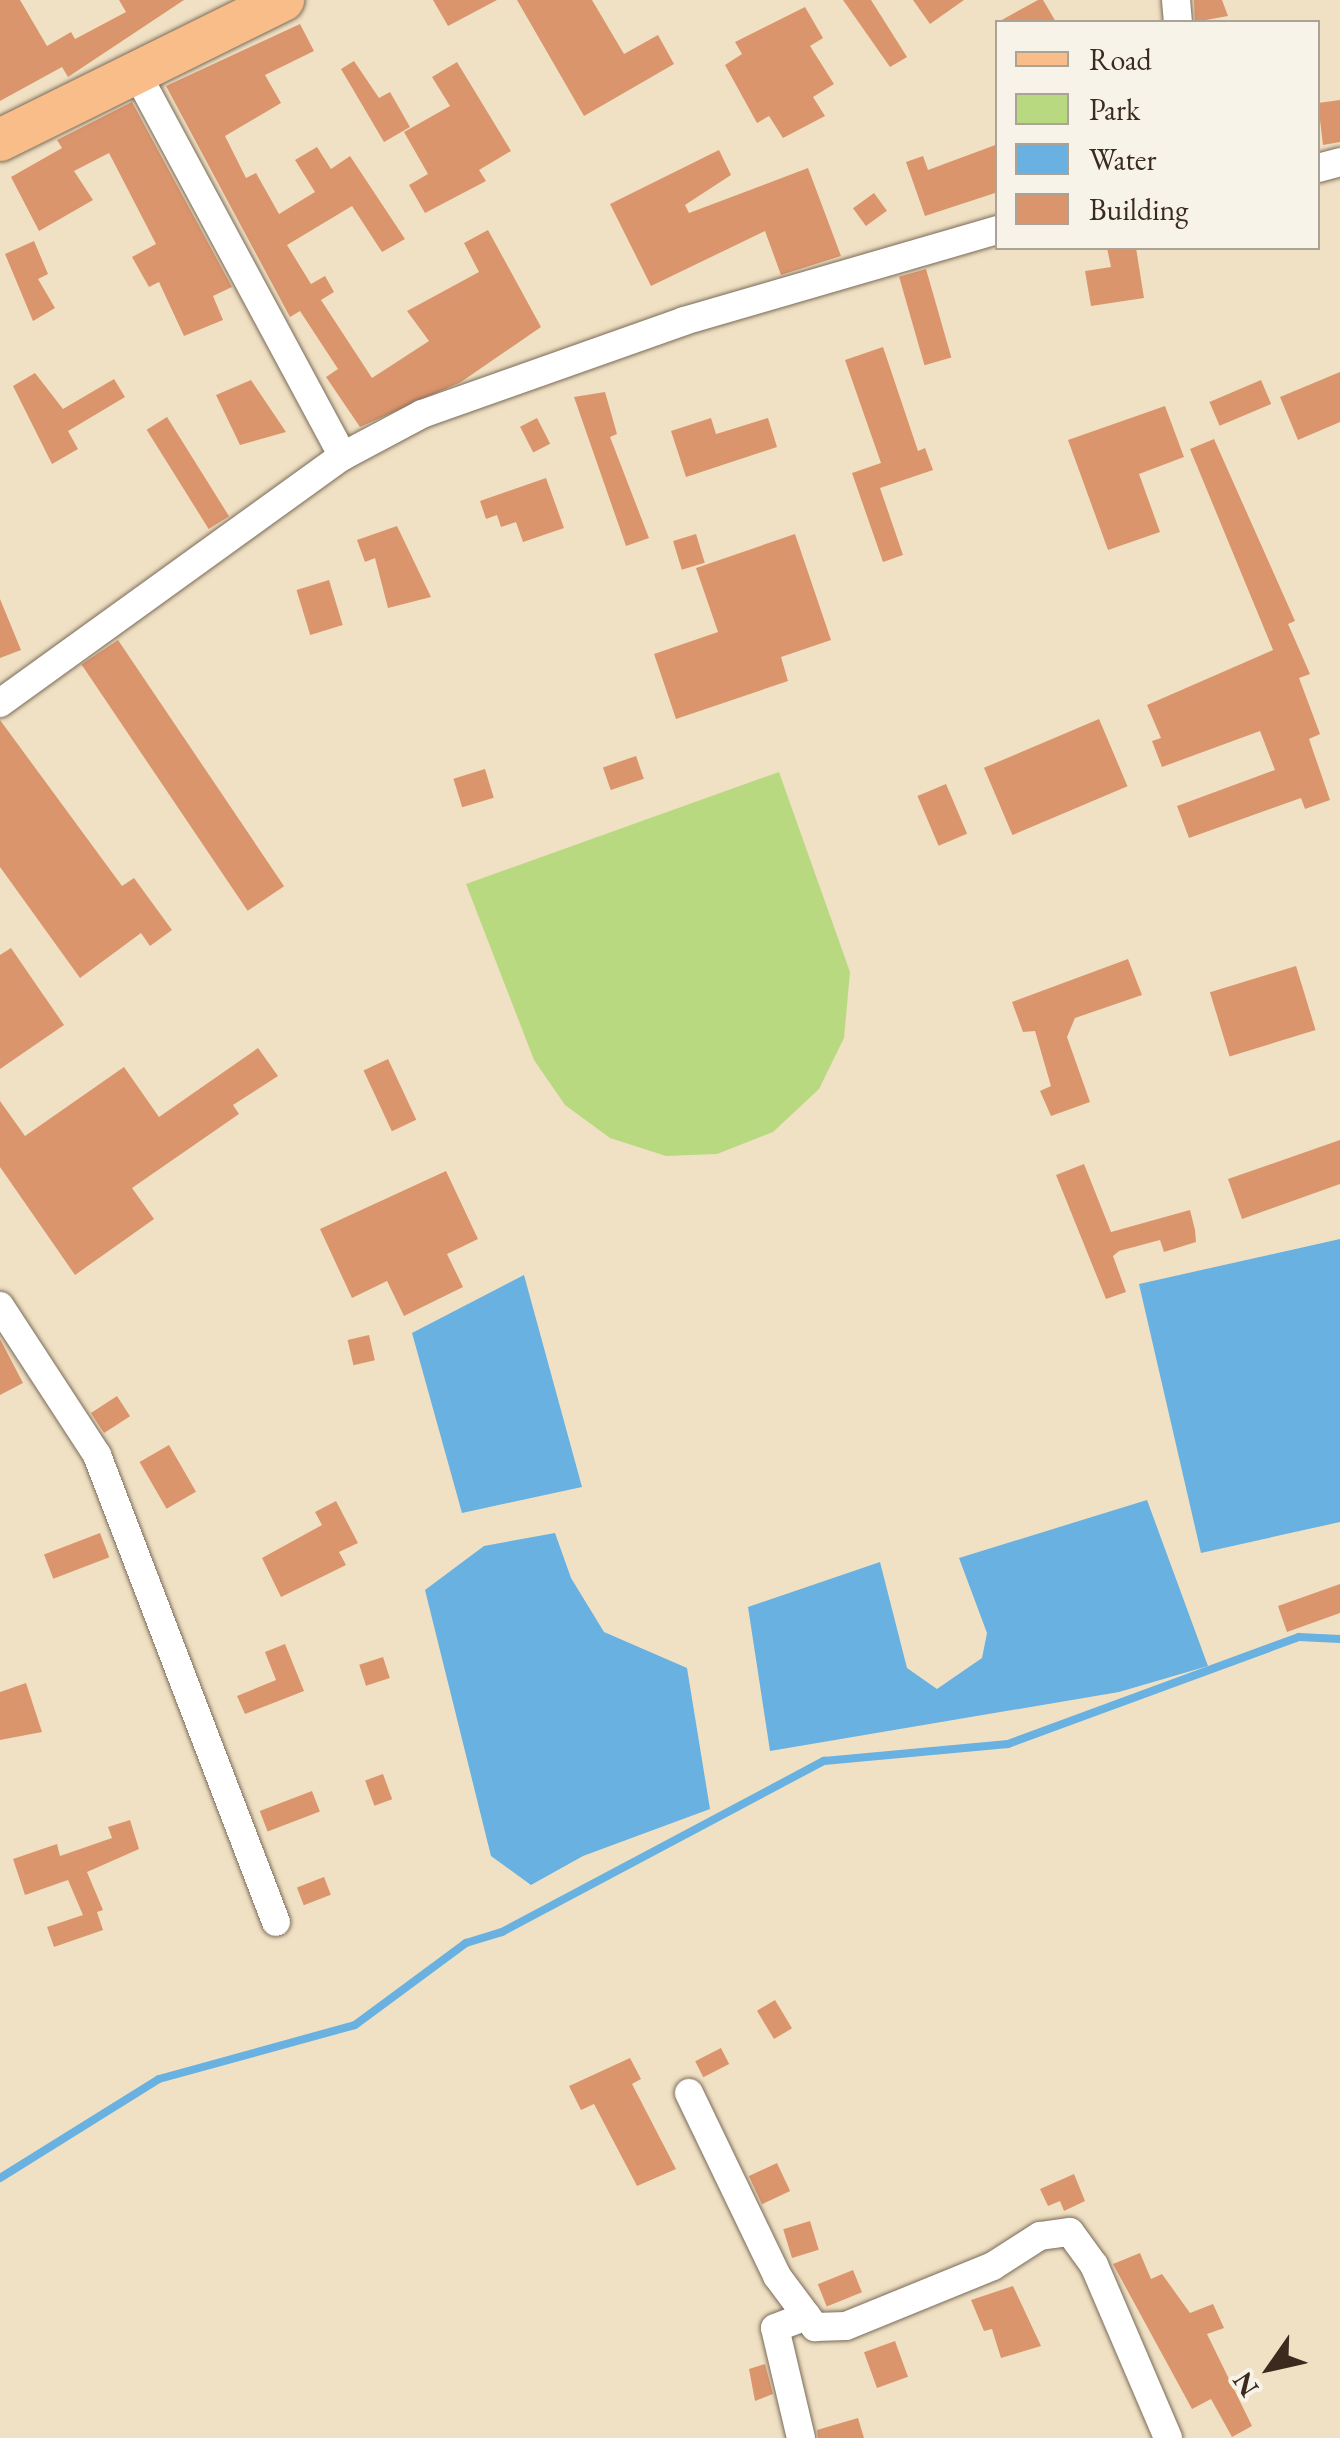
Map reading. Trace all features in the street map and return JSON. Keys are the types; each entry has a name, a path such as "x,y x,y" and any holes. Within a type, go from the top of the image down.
{"main road":[{"path":"0,140 137,74 232,11 283,0"}],"street":[{"path":"137,74 342,456"},
{"path":"0,703 342,456 512,376 995,231"},
{"path":"0,1306 97,1454 276,1922"},
{"path":"689,2093 777,2276 816,2327 846,2326 993,2266 1040,2236 1070,2232 1094,2265 1168,2438"},
{"path":"801,2438 775,2328 807,2316"}],"green space":[{"path":"779,772 850,972 844,1038 819,1089 773,1132 717,1154 666,1156 610,1138 565,1105 534,1060 466,884"}],"water":[{"path":"1340,1239 1340,1522 1201,1553 1139,1284"},
{"path":"524,1275 582,1487 462,1513 412,1333"},
{"path":"1147,1500 1208,1666 1119,1692 770,1751 748,1607 880,1562 907,1668 937,1689 982,1658 987,1633 959,1558"},
{"path":"555,1533 571,1578 604,1632 687,1668 710,1809 583,1856 531,1885 491,1856 425,1590 484,1546"}],"building":[{"path":"0,0 20,0 47,46 71,32 75,39 126,12 119,0 184,0 68,77 62,67 0,101"},
{"path":"433,0 497,0 448,26"},
{"path":"517,0 592,0 624,54 658,35 674,64 584,116"},
{"path":"843,0 871,0 907,57 890,67"},
{"path":"913,0 964,0 930,24"},
{"path":"1043,0 1055,20 1002,20"},
{"path":"1194,0 1222,0 1228,16 1195,20"},
{"path":"805,7 823,38 810,46 834,84 813,97 825,116 783,138 769,116 757,123 725,65 742,54 735,42"},
{"path":"300,24 314,51 265,75 281,103 225,136 246,178 256,173 279,214 315,192 295,160 317,147 331,169 350,156 405,239 382,252 352,206 287,245 311,284 325,276 334,292 321,300 372,378 429,341 407,311 479,272 464,243 488,230 541,327 461,382 360,427 326,377 338,369 300,311 290,317 166,86"},
{"path":"354,61 379,98 390,92 410,127 384,142 341,69"},
{"path":"457,62 511,151 479,170 486,181 425,213 409,185 428,174 404,132 450,106 432,77"},
{"path":"1340,100 1340,142 1323,145 1320,103"},
{"path":"132,102 232,287 213,296 223,320 184,336 159,282 149,287 132,257 156,244 109,153 74,171 93,200 39,231 11,177 62,148 57,140"},
{"path":"995,145 995,193 925,216 906,162 923,156 928,170"},
{"path":"719,150 731,175 685,205 689,213 808,168 841,256 781,275 765,231 651,286 610,204"},
{"path":"874,193 887,211 866,226 853,208"},
{"path":"34,241 48,274 38,279 55,308 33,321 5,254"},
{"path":"1107,250 1136,250 1144,298 1091,306 1085,271 1111,267"},
{"path":"926,269 951,357 924,365 899,277"},
{"path":"883,347 918,451 925,448 933,470 880,488 903,555 883,562 852,473 881,463 845,360"},
{"path":"1340,372 1340,422 1298,440 1280,397"},
{"path":"35,373 63,409 114,379 125,397 68,431 78,449 52,464 13,386"},
{"path":"251,380 286,432 240,445 216,395"},
{"path":"1261,380 1271,404 1220,426 1209,402"},
{"path":"605,392 617,434 610,437 649,538 626,546 574,397"},
{"path":"1165,406 1184,457 1139,474 1160,532 1108,550 1068,440"},
{"path":"167,417 229,516 209,529 147,430"},
{"path":"537,418 550,444 533,452 520,427"},
{"path":"711,418 716,434 768,418 777,447 686,477 671,431"},
{"path":"1214,439 1295,621 1288,624 1310,674 1299,678 1320,734 1309,739 1330,800 1305,809 1301,798 1189,838 1177,806 1275,770 1260,731 1162,767 1152,741 1161,738 1147,705 1273,650 1190,449"},
{"path":"546,478 564,528 523,542 516,522 501,527 497,515 486,519 480,501"},
{"path":"397,526 431,597 388,608 375,558 365,562 357,540"},
{"path":"696,534 705,563 682,570 673,541"},
{"path":"795,534 831,640 781,657 788,681 676,719 654,654 718,632 696,568"},
{"path":"329,580 343,625 310,635 296,590"},
{"path":"0,599 21,650 0,658"},
{"path":"118,640 284,886 248,911 82,665"},
{"path":"1099,719 1128,786 1012,835 984,768"},
{"path":"0,720 122,886 134,878 172,930 150,946 141,933 80,978 0,867"},
{"path":"636,756 644,779 611,790 603,767"},
{"path":"485,769 494,798 462,807 453,779"},
{"path":"946,784 967,834 939,846 917,796"},
{"path":"11,948 64,1025 0,1069 0,955"},
{"path":"1128,959 1142,995 1075,1018 1067,1037 1090,1102 1051,1116 1040,1091 1051,1086 1035,1031 1023,1032 1012,1002"},
{"path":"1296,966 1316,1030 1230,1056 1210,992"},
{"path":"258,1048 278,1076 233,1105 239,1114 132,1188 154,1219 75,1275 0,1167 0,1101 25,1136 124,1067 159,1117"},
{"path":"388,1059 416,1120 392,1131 364,1070"},
{"path":"1340,1140 1340,1184 1242,1219 1228,1179"},
{"path":"1084,1164 1111,1232 1190,1210 1195,1230 1196,1242 1164,1252 1160,1240 1119,1251 1113,1256 1126,1292 1106,1299 1056,1175"},
{"path":"446,1171 478,1239 447,1254 463,1287 404,1316 387,1281 352,1298 320,1229"},
{"path":"369,1335 375,1360 353,1365 348,1340"},
{"path":"0,1339 23,1383 0,1395"},
{"path":"117,1396 130,1416 104,1433 91,1413"},
{"path":"169,1445 196,1492 167,1509 140,1462"},
{"path":"336,1501 358,1543 339,1552 346,1565 281,1597 262,1558 322,1525 315,1512"},
{"path":"100,1533 109,1557 53,1579 44,1555"},
{"path":"1340,1584 1340,1613 1287,1632 1278,1606"},
{"path":"285,1644 304,1691 245,1714 237,1696 276,1680 265,1652"},
{"path":"383,1657 390,1678 366,1686 359,1665"},
{"path":"26,1683 42,1732 0,1740 0,1692"},
{"path":"383,1774 392,1799 374,1806 365,1780"},
{"path":"312,1791 320,1812 268,1832 260,1811"},
{"path":"130,1820 139,1849 87,1872 103,1910 97,1912 103,1930 54,1947 47,1927 83,1915 68,1880 25,1895 13,1859 57,1844 60,1856 112,1838 108,1827"},
{"path":"324,1877 331,1895 304,1905 297,1887"},
{"path":"775,2000 792,2028 774,2039 757,2011"},
{"path":"721,2048 729,2064 703,2077 695,2061"},
{"path":"630,2058 641,2079 632,2084 676,2169 637,2186 594,2104 581,2110 569,2086"},
{"path":"777,2163 790,2191 762,2204 749,2176"},
{"path":"1074,2174 1085,2201 1064,2211 1060,2201 1048,2206 1040,2189"},
{"path":"810,2221 819,2250 792,2258 783,2229"},
{"path":"1140,2253 1151,2279 1162,2274 1190,2313 1213,2304 1224,2328 1207,2334 1252,2426 1232,2437 1211,2399 1192,2409 1113,2264"},
{"path":"853,2270 862,2292 827,2306 818,2284"},
{"path":"1013,2286 1041,2346 1001,2358 992,2329 984,2331 971,2300"},
{"path":"895,2341 908,2377 877,2388 864,2352"},
{"path":"765,2364 773,2394 755,2401 749,2369"},
{"path":"858,2418 864,2438 818,2438 817,2430"}],"waterway":[{"path":"0,2178 159,2079 355,2025 466,1943 502,1932 824,1761 1008,1744 1299,1637 1340,1639"}]}
